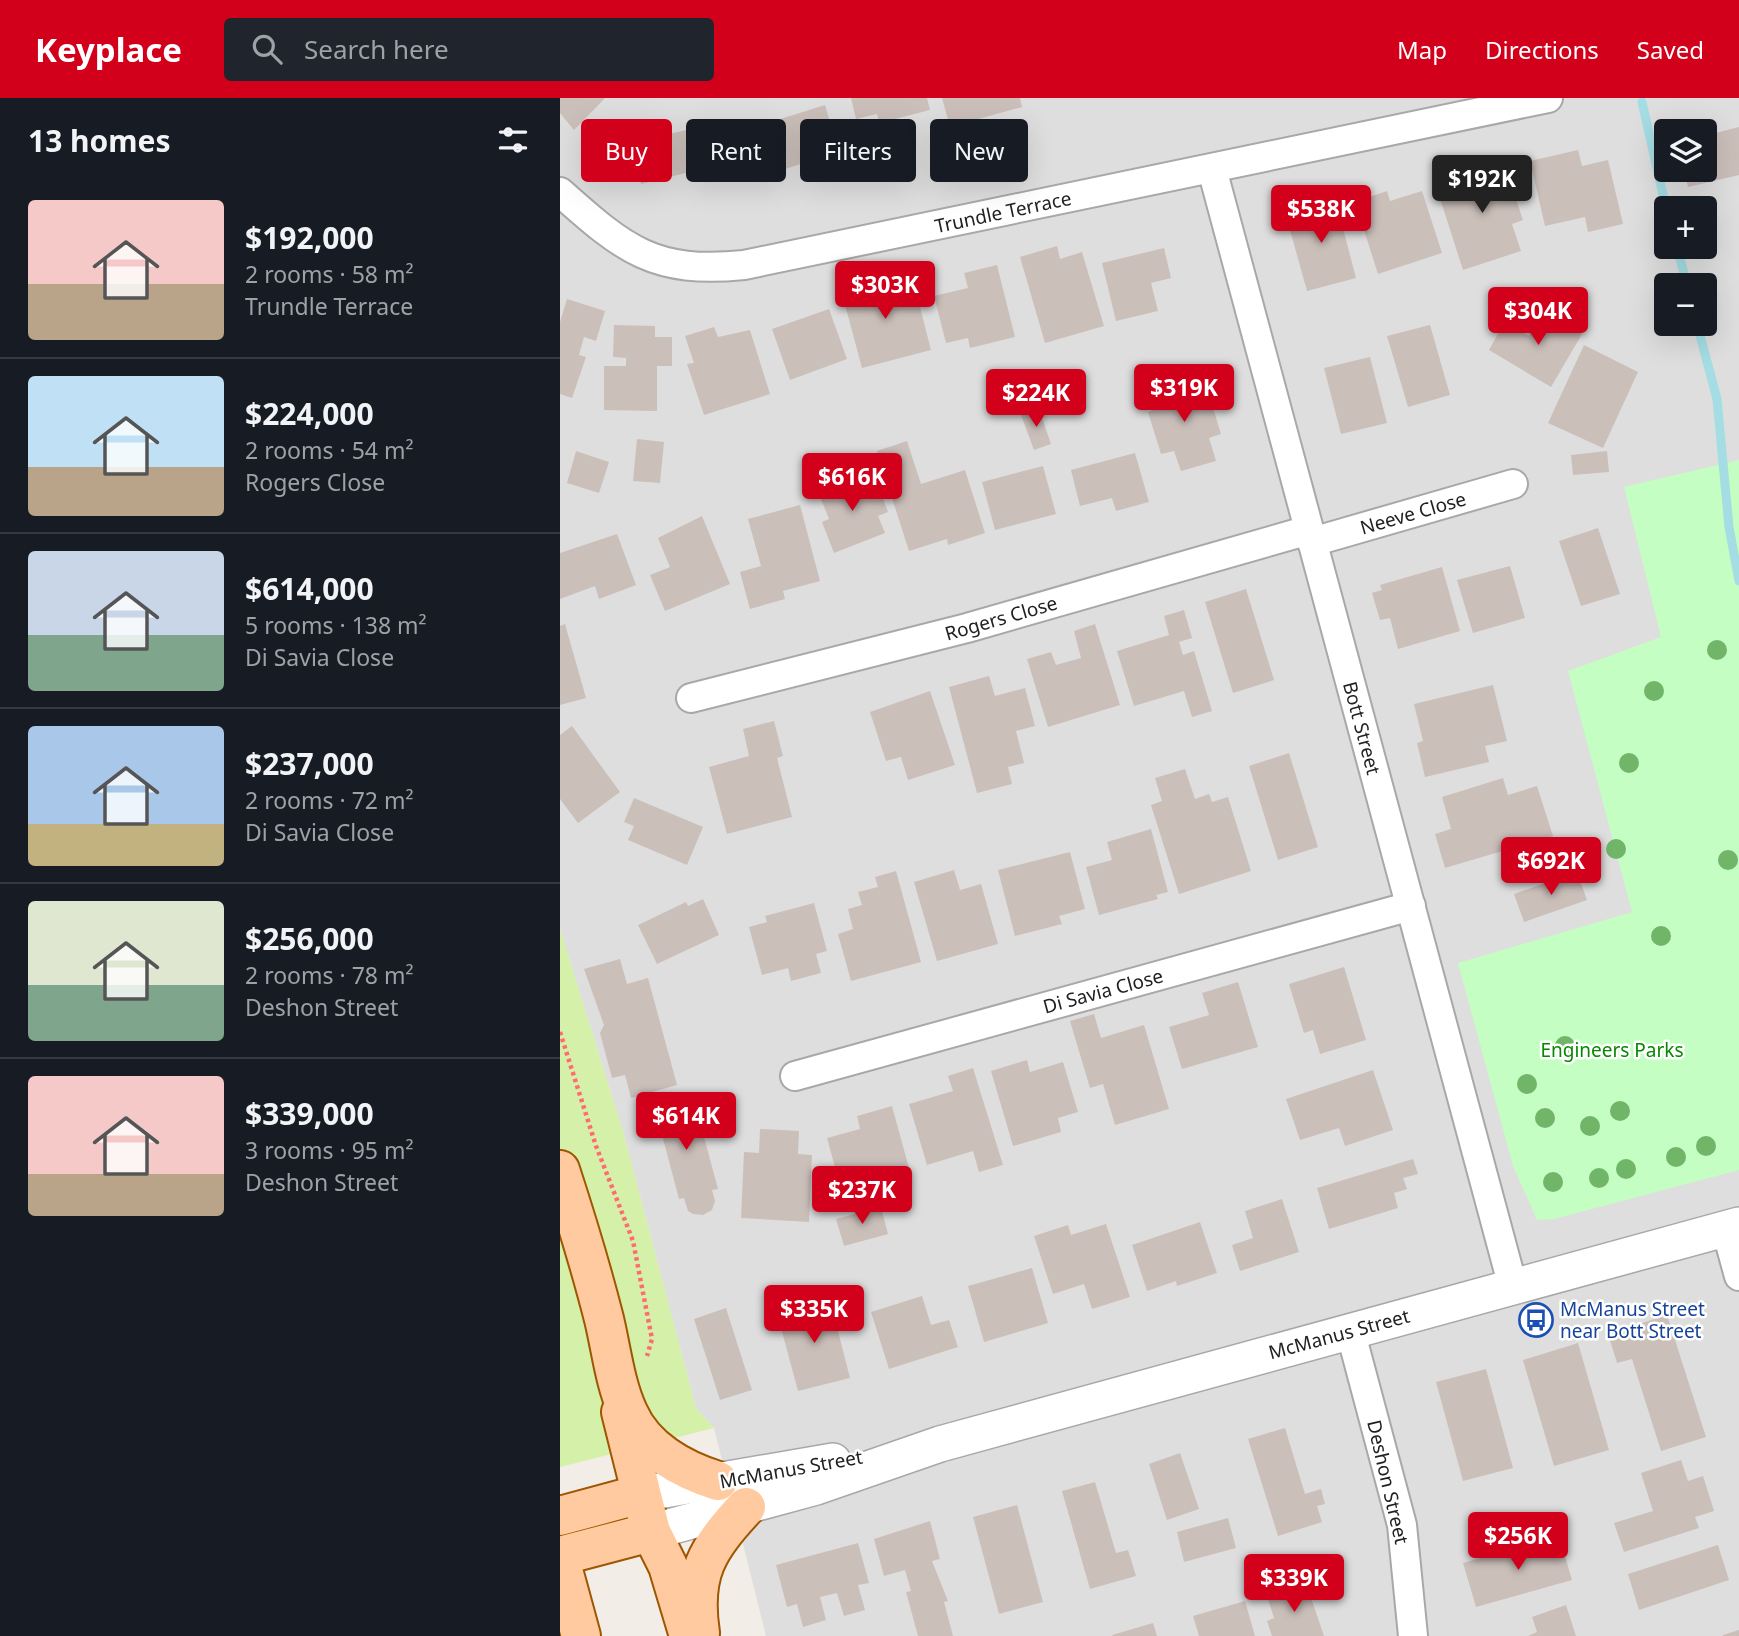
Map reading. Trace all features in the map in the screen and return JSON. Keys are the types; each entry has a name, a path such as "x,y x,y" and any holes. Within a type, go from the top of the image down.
{"main road":[{"path":"560,1170 590,1264 629,1358 628,1412 644,1437 666,1457 692,1473 718,1481"},
{"path":"629,1358 615,1386 651,1532 668,1566 690,1636"},
{"path":"560,1516 641,1494"},
{"path":"701,1636 699,1591 703,1566 716,1539 746,1507"},
{"path":"577,1622 560,1557 651,1532"}],"street":[{"name":"Trundle Terrace","path":"560,192 611,237 645,257 681,267 710,269 758,262 1548,98"},
{"name":"Bott Street","path":"1212,169 1513,1287"},
{"name":"Neeve Close","path":"1311,536 1513,484"},
{"name":"Rogers Close","path":"691,698 1311,536"},
{"name":"Di Savia Close","path":"795,1076 1410,906"},
{"name":"McManus Street","path":"651,1532 746,1507 940,1444 1732,1227"},
{"path":"1732,1227 1739,1276"},
{"name":"Deshon Street","path":"1350,1330 1402,1525 1413,1636"},
{"name":"McManus Street","path":"641,1494 940,1444"}],"path":[{"path":"560,1032 596,1146 633,1241 652,1339 629,1358"}],"shaded area":[{"path":"560,98 1739,98 1739,1636 766,1636 714,1428 696,1408 624,1135 560,929"}],"green space":[{"name":"Engineers Parks","path":"1739,460 1739,1170 1554,1219 1537,1220 1513,1166 1458,963 1632,912 1568,671 1661,637 1624,487"},
{"path":"560,929 624,1135 696,1408 714,1428 560,1467"}],"building":[{"path":"560,98 605,98 585,119 581,119 574,130 560,113"},
{"path":"851,98 927,98 930,110 895,119 878,119 877,114 856,119"},
{"path":"942,98 1020,98 1022,107 979,119 948,119"},
{"path":"825,105 829,119 800,119 800,164 786,169 786,119 781,119"},
{"path":"1739,127 1739,175 1717,180 1717,133"},
{"path":"686,130 686,173 672,176 672,133"},
{"path":"1578,150 1582,166 1608,160 1623,224 1588,232 1585,217 1545,226 1530,161"},
{"path":"1492,157 1498,174 1507,172 1523,220 1512,224 1521,251 1463,270 1437,189 1475,177 1471,164"},
{"path":"1687,182 1709,182 1688,187"},
{"path":"1387,191 1390,201 1422,191 1442,253 1378,274 1355,202"},
{"path":"1335,198 1356,278 1307,291 1285,212"},
{"path":"1057,246 1060,259 1082,252 1104,326 1045,343 1020,257"},
{"path":"1164,248 1171,278 1151,283 1158,311 1116,321 1102,263"},
{"path":"997,265 1015,337 970,348 968,338 946,343 934,296 968,288 964,273"},
{"path":"874,277 878,289 913,280 931,350 862,368 840,286"},
{"path":"567,299 605,311 596,341 584,337 579,355 586,357 572,398 560,394 560,322"},
{"path":"829,309 847,359 790,380 772,329"},
{"path":"1543,311 1582,334 1551,387 1489,350 1505,321 1529,336"},
{"path":"614,325 655,326 655,337 672,337 672,366 657,366 657,411 604,410 604,366 626,366 626,358 613,357"},
{"path":"1430,325 1450,395 1408,407 1387,336"},
{"path":"714,327 718,337 750,330 770,394 704,415 687,364 694,363 685,336"},
{"path":"1584,345 1638,372 1603,448 1548,423"},
{"path":"1370,357 1387,423 1341,434 1324,368"},
{"path":"1190,377 1199,405 1211,401 1221,434 1209,438 1216,461 1181,471 1174,451 1161,454 1148,412 1159,408 1153,388"},
{"path":"1039,409 1051,444 1034,450 1021,415"},
{"path":"637,439 664,442 660,483 633,481"},
{"path":"907,441 921,484 965,470 985,533 948,545 947,539 909,551 877,451"},
{"path":"576,451 609,462 599,493 567,483"},
{"path":"1607,451 1609,472 1573,475 1571,455"},
{"path":"1135,453 1149,502 1116,511 1112,498 1080,506 1071,470"},
{"path":"1043,466 1056,514 995,530 982,482"},
{"path":"851,476 856,488 876,480 888,512 878,516 885,533 834,553 822,522 829,519 817,489"},
{"path":"800,505 820,581 783,591 785,599 750,609 740,572 761,566 748,519"},
{"path":"702,516 730,584 665,611 650,575 670,567 658,538"},
{"path":"1598,528 1620,594 1581,606 1559,541"},
{"path":"617,534 636,585 599,599 595,586 560,599 560,553"},
{"path":"1510,566 1525,618 1473,633 1457,580"},
{"path":"1442,567 1460,631 1398,649 1390,618 1380,620 1372,593 1382,590 1380,585"},
{"path":"1246,589 1274,680 1233,693 1205,602"},
{"path":"1184,610 1192,638 1179,642 1183,655 1194,651 1212,711 1192,717 1184,691 1134,706 1117,651 1169,635 1164,616"},
{"path":"565,624 586,698 560,705 560,626"},
{"path":"1095,624 1120,705 1048,727 1027,659 1051,652 1056,665 1081,658 1074,631"},
{"path":"989,676 995,696 1025,688 1035,726 1016,731 1024,763 1008,767 1012,784 977,793 949,687"},
{"path":"1493,685 1507,741 1485,746 1489,762 1425,777 1417,743 1423,741 1414,704"},
{"path":"930,691 955,765 908,780 901,757 886,761 870,712"},
{"path":"774,721 783,756 777,758 792,817 727,834 709,767 749,756 743,729"},
{"path":"572,726 620,792 578,823 560,799 560,735"},
{"path":"1289,753 1318,847 1278,860 1249,766"},
{"path":"1185,769 1195,799 1209,794 1212,802 1228,797 1251,871 1179,894 1151,805 1162,801 1155,778"},
{"path":"1503,778 1508,795 1537,786 1553,836 1445,868 1435,834 1451,829 1442,797"},
{"path":"634,798 703,827 687,865 628,840 634,826 624,822"},
{"path":"1151,829 1168,892 1156,895 1158,899 1099,915 1086,867 1112,860 1107,842"},
{"path":"1070,852 1085,909 1059,916 1062,924 1015,936 998,870"},
{"path":"954,870 960,890 981,884 998,944 937,961 914,882"},
{"path":"896,871 921,962 851,981 838,934 853,929 848,909 862,905 858,892 878,887 875,877"},
{"path":"1577,872 1587,900 1524,922 1514,894"},
{"path":"703,899 719,935 657,964 638,925 686,902 688,906"},
{"path":"814,903 827,951 816,954 821,973 791,981 788,968 762,975 749,927 767,922 765,916"},
{"path":"620,959 627,984 648,978 677,1085 631,1098 625,1075 612,1078 600,1033 604,1025 584,969"},
{"path":"1344,967 1366,1040 1320,1054 1313,1030 1304,1033 1289,984"},
{"path":"1238,982 1258,1047 1182,1069 1169,1027 1209,1015 1202,993"},
{"path":"1094,1014 1101,1038 1144,1025 1169,1109 1115,1125 1103,1084 1090,1088 1070,1021"},
{"path":"1027,1060 1030,1072 1063,1062 1078,1112 1058,1118 1061,1132 1013,1146 991,1071"},
{"path":"973,1068 1003,1165 979,1172 973,1151 927,1165 909,1104 953,1091 948,1076"},
{"path":"1373,1070 1393,1130 1345,1146 1339,1128 1300,1140 1286,1099"},
{"path":"693,1096 718,1189 712,1190 715,1201 712,1210 703,1215 688,1211 684,1198 679,1199 660,1127 647,1131 642,1110"},
{"path":"892,1106 912,1179 853,1195 849,1179 839,1182 827,1138 860,1129 857,1116"},
{"path":"760,1129 799,1131 798,1154 812,1155 809,1222 741,1218 744,1152 759,1153"},
{"path":"1413,1159 1418,1174 1403,1178 1407,1189 1394,1193 1398,1208 1329,1229 1317,1188"},
{"path":"1282,1199 1299,1252 1240,1271 1232,1245 1253,1238 1245,1211"},
{"path":"881,1207 888,1234 844,1246 836,1219"},
{"path":"1200,1222 1217,1273 1177,1286 1176,1281 1147,1291 1132,1245"},
{"path":"1106,1224 1130,1297 1092,1309 1084,1284 1053,1294 1034,1236 1068,1225 1071,1235"},
{"path":"1032,1268 1048,1323 984,1342 968,1286"},
{"path":"922,1296 931,1325 949,1320 958,1347 889,1369 871,1312"},
{"path":"830,1300 850,1378 798,1391 777,1313"},
{"path":"726,1308 752,1390 720,1400 694,1319"},
{"path":"1667,1315 1706,1437 1661,1451 1632,1359 1617,1363 1608,1334"},
{"path":"1578,1343 1609,1450 1554,1466 1523,1360"},
{"path":"1486,1369 1513,1468 1463,1481 1436,1382"},
{"path":"1285,1428 1305,1494 1321,1489 1325,1504 1317,1506 1322,1522 1278,1536 1248,1439"},
{"path":"1180,1453 1199,1509 1167,1520 1149,1464"},
{"path":"1681,1460 1688,1481 1703,1476 1714,1511 1695,1517 1699,1528 1624,1552 1614,1523 1653,1511 1641,1473"},
{"path":"1095,1482 1116,1553 1128,1550 1136,1576 1090,1589 1062,1491"},
{"path":"1017,1505 1043,1602 999,1614 973,1517"},
{"path":"1228,1518 1236,1548 1184,1562 1177,1532"},
{"path":"930,1521 940,1559 932,1561 948,1601 944,1602 953,1636 918,1636 906,1592 911,1591 905,1570 884,1576 874,1539"},
{"path":"1559,1536 1572,1580 1476,1607 1463,1563"},
{"path":"858,1543 869,1583 858,1585 865,1610 844,1616 837,1593 820,1597 826,1620 803,1627 797,1604 787,1607 776,1565"},
{"path":"1718,1545 1729,1580 1639,1610 1628,1574"},
{"path":"1306,1583 1324,1636 1272,1636 1267,1621 1274,1618 1267,1596"},
{"path":"1245,1601 1255,1636 1199,1636 1193,1616"},
{"path":"1566,1605 1576,1636 1528,1636 1537,1632 1532,1617"},
{"path":"1153,1623 1157,1636 1112,1635"},
{"path":"1739,1630 1739,1636 1723,1636 1723,1635"}],"waterway":[{"path":"1642,102 1663,196"},
{"path":"1680,259 1684,273"},
{"path":"1700,336 1717,399 1729,527 1739,581"}],"place":[{"name":"McManus Street near Bott Street","path":"1536,1320"}]}
